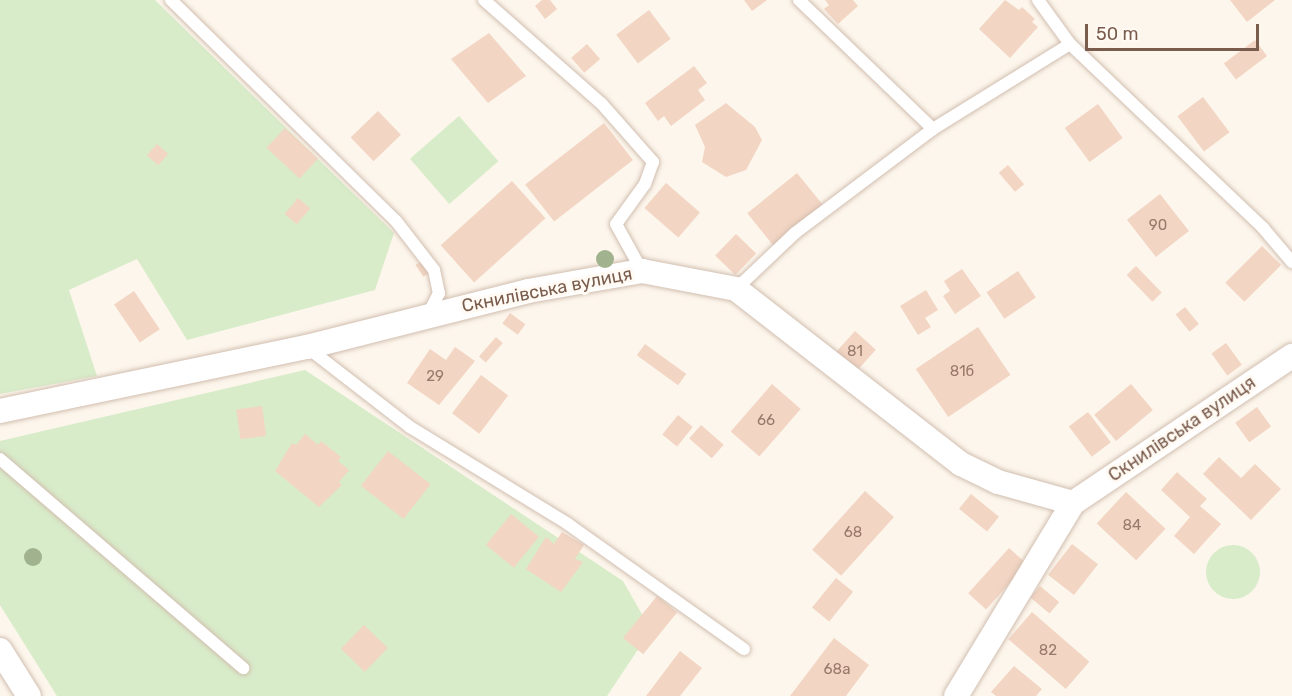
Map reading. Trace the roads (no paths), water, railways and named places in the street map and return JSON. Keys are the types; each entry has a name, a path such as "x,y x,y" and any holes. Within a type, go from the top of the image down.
{"street":[{"name":"Скнилівська вулиця","path":"0,411 307,347 558,284 642,271 736,289 961,464 998,482 1073,503"},
{"name":"Скнилівська вулиця","path":"957,696 1073,503 1292,356"},
{"path":"0,650 29,696"}],"lane":[{"path":"171,0 396,221 434,270 439,292 428,315"},
{"path":"484,0 601,104 653,162 645,184 616,224 642,271"},
{"path":"799,0 933,129"},
{"path":"1038,0 1070,44 1263,228 1292,262"},
{"path":"736,289 795,233 933,129 1070,44"},
{"path":"307,347 410,427 568,524 744,649"},
{"path":"0,459 243,668"}]}
